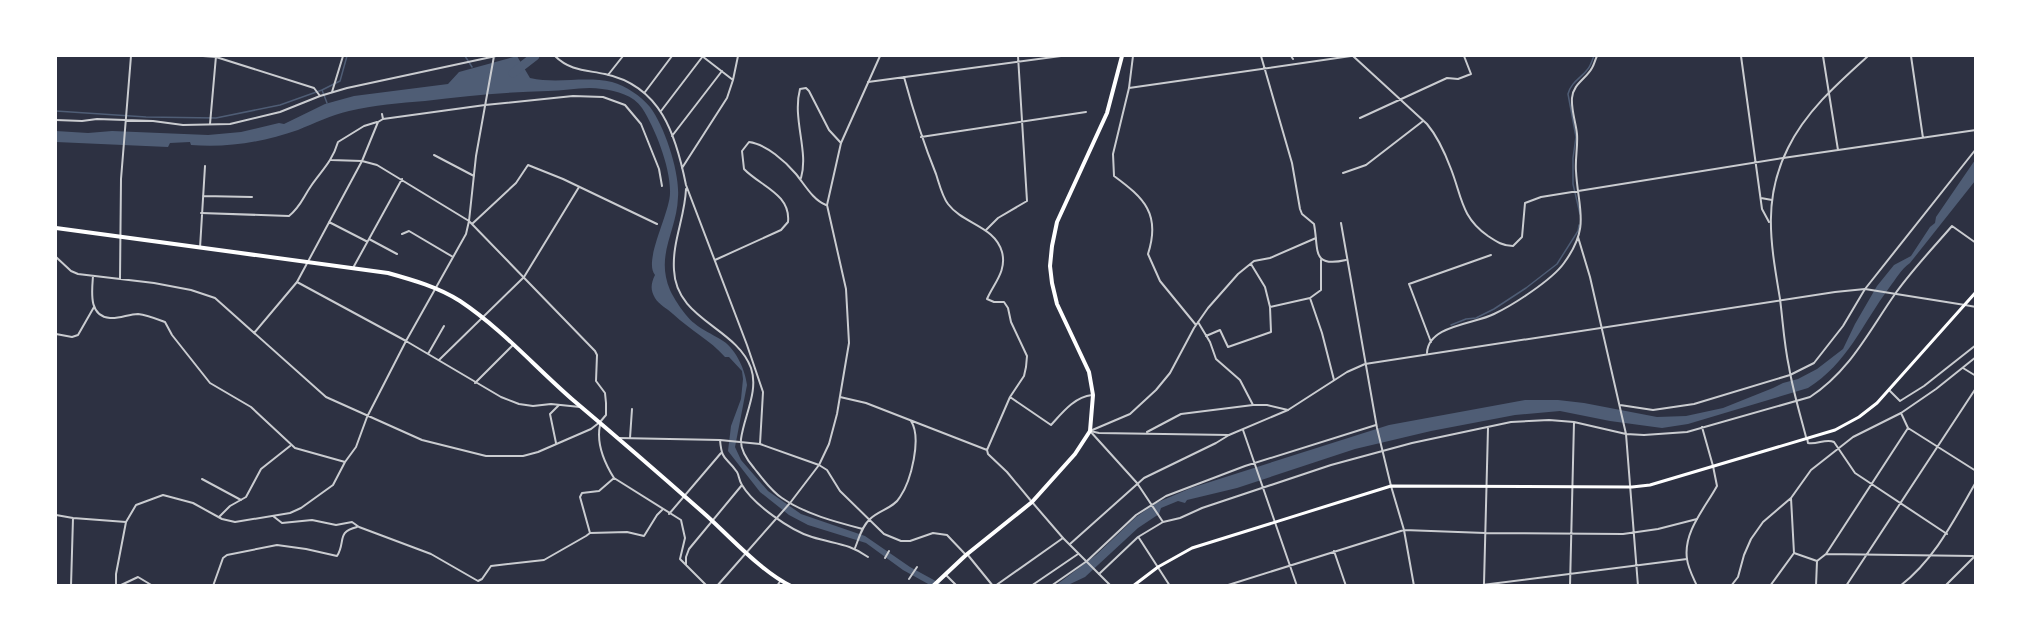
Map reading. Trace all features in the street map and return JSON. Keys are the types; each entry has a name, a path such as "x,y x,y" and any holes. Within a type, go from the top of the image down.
{"highway":[{"path":"933,585 1032,502 1075,454 1090,431 1093,395 1089,372 1057,304 1050,266 1057,222 1107,113 1122,56"},
{"path":"56,228 353,268 397,276 435,289 458,300 482,317 747,552 790,585"}],"main road":[{"path":"1133,585 1158,567 1192,548 1391,486 1632,487 1650,485 1835,430 1859,417 1889,390 1976,292"}],"street":[{"path":"120,279 123,152 131,56"},
{"path":"203,56 216,56 314,88 320,96"},
{"path":"210,125 216,56"},
{"path":"332,92 343,56"},
{"path":"56,120 230,124 280,111 332,92 495,56 474,176 470,222 466,234 406,341 367,417 356,447 345,462 333,486 301,508 273,516 235,522 219,517 193,503 163,495 136,505 126,522 116,574 118,585 138,577 153,585"},
{"path":"556,57 562,56"},
{"path":"608,75 623,56"},
{"path":"645,92 672,56"},
{"path":"661,111 703,56 733,80"},
{"path":"682,168 724,106 738,56"},
{"path":"717,585 790,503 819,465 829,444 849,343 846,289 826,205 841,143 880,56"},
{"path":"986,230 998,218 1027,201 1018,56"},
{"path":"867,82 1061,56"},
{"path":"1133,56 1129,88 1113,154 1114,176 1139,195 1147,206 1152,231 1148,254 1160,281 1197,323 1206,336 1216,359 1240,380 1252,405"},
{"path":"1262,56 1292,164 1300,209 1302,214 1314,224 1318,255 1321,259 1321,290 1310,298 1270,307"},
{"path":"1129,88 1352,56 1424,121 1435,134 1448,161 1466,213 1483,232 1499,243 1513,246 1522,237 1525,203 1541,196 1976,130"},
{"path":"1360,118 1447,78 1458,79 1471,74 1464,56"},
{"path":"1427,353 1431,342 1451,327 1485,319 1529,293 1563,264 1578,237 1582,214 1575,156 1578,137 1572,98 1576,85 1592,69 1597,56"},
{"path":"1741,56 1761,198 1764,215 1770,222"},
{"path":"1823,56 1838,150"},
{"path":"1868,56 1829,92 1806,118 1783,158 1776,177 1770,222 1772,253 1790,375 1808,444 1830,440 1839,447 1855,473 1947,534"},
{"path":"1911,56 1923,138"},
{"path":"556,57 563,64 576,69 630,82 645,92 661,111 672,136 686,185 763,392 760,444"},
{"path":"672,136 722,71"},
{"path":"903,77 921,137 948,204 964,218 986,230 1001,248 1003,271 987,299 1004,302 1027,356 1024,376 1010,398 987,450"},
{"path":"800,180 804,163 797,101 800,89 806,88 830,130 841,143"},
{"path":"201,213 289,216 303,202 311,185 331,160 338,142 364,126 382,119 573,96 603,97 625,105 641,124 659,169 662,186"},
{"path":"921,137 1086,112"},
{"path":"382,114 382,119"},
{"path":"1343,173 1365,165 1424,121"},
{"path":"254,333 297,282 362,161 378,122"},
{"path":"715,260 772,234 789,222 786,206 779,196 744,169 742,151 746,145 754,143 767,149 787,165 821,203 826,205"},
{"path":"1620,407 1643,409 1694,404 1808,368 1822,355 1865,290 1976,149"},
{"path":"434,155 474,176"},
{"path":"56,257 57,261 78,274 176,287 215,298 326,397 422,440 486,456 523,456 591,429 600,422 606,414 606,403 605,393 596,381 597,355 595,351 470,222 377,165 362,161 331,160"},
{"path":"470,222 516,183 528,165 657,224"},
{"path":"200,248 205,166"},
{"path":"353,268 402,179"},
{"path":"686,185 685,206 676,236 674,270 676,284 683,300 695,313 737,347 747,358 752,370 751,399 741,441 749,462 781,498 830,520 862,530"},
{"path":"439,360 524,277 579,187"},
{"path":"203,195 252,197"},
{"path":"1761,198 1772,200"},
{"path":"329,222 397,254"},
{"path":"1341,223 1381,451 1404,530 1414,585"},
{"path":"1099,574 1138,537 1163,522 1180,518 1263,486 1412,443 1526,420 1574,422 1626,433 1665,434 1702,427 1810,397 1837,376 1865,341 1895,294 1952,225 1976,243"},
{"path":"402,234 409,231 453,258"},
{"path":"1578,237 1626,433 1638,585"},
{"path":"1090,431 1130,414 1156,390 1170,373 1197,323 1229,283 1251,264 1317,238"},
{"path":"1431,342 1409,284 1491,255"},
{"path":"1321,259 1332,263 1346,260"},
{"path":"1206,336 1220,330 1228,346 1271,332 1270,307 1265,287 1251,264"},
{"path":"93,276 94,307 101,315 109,318 140,314 165,322 172,335 210,383 251,407 291,445 316,456 345,462"},
{"path":"297,282 406,341 475,383 519,404 583,407"},
{"path":"1070,544 1143,478 1216,444 1229,435 1288,410 1334,380 1365,364 1835,292 1870,290 1976,307"},
{"path":"1310,298 1334,380"},
{"path":"56,334 72,337 78,335 94,307"},
{"path":"428,354 444,326"},
{"path":"475,383 513,345"},
{"path":"1889,390 1900,400 1924,386 1976,345"},
{"path":"1731,585 1738,577 1751,539 1763,522 1791,498 1811,470 1853,437 1901,413 1976,357"},
{"path":"1963,368 1976,376"},
{"path":"1846,585 1976,388"},
{"path":"1010,398 1051,426 1065,409 1084,396 1093,395"},
{"path":"840,397 866,403 987,450 988,454 1007,472 1063,538 1110,585"},
{"path":"556,444 550,414 559,405"},
{"path":"1147,432 1181,414 1252,405 1267,405 1288,410"},
{"path":"630,438 632,409"},
{"path":"1901,413 1908,428 1976,471"},
{"path":"856,547 862,530 870,519 896,502 907,483 914,462 916,432 911,421"},
{"path":"600,422 599,443 607,467 614,478 681,520 685,538 680,559 707,585"},
{"path":"1570,585 1574,422"},
{"path":"1051,585 1087,561 1136,515 1190,486 1377,426"},
{"path":"1697,585 1687,560 1688,545 1697,519 1717,486 1702,427"},
{"path":"1484,585 1488,428"},
{"path":"1816,585 1817,561 1826,554 1908,428"},
{"path":"1243,430 1297,585"},
{"path":"1090,431 1229,435"},
{"path":"1090,431 1137,483 1163,522"},
{"path":"619,438 741,441 760,444 819,465 827,471 840,491 884,534 901,541 910,541 933,533 946,535 994,585 1063,538"},
{"path":"720,440 724,459 738,472 742,485 767,512 780,522 812,537 856,547 868,557"},
{"path":"219,517 230,506 246,497 261,469 291,445"},
{"path":"669,514 721,453"},
{"path":"590,533 580,497 582,493 599,491 614,478"},
{"path":"202,479 241,500"},
{"path":"1900,585 1930,556 1947,534 1976,482"},
{"path":"686,566 689,549 742,485"},
{"path":"1770,585 1794,553 1791,498"},
{"path":"273,516 282,523 312,520 336,525 352,522 358,527 431,554 478,581 482,579 490,566 544,560 590,533 627,532 644,536 662,510"},
{"path":"56,515 126,522"},
{"path":"71,585 73,518"},
{"path":"1225,585 1404,530 1485,533 1635,532 1697,519"},
{"path":"213,585 222,558 227,555 277,545 337,556 340,552 342,535 358,527"},
{"path":"1138,537 1170,585"},
{"path":"885,558 889,551"},
{"path":"1334,551 1346,585"},
{"path":"1031,585 1079,553"},
{"path":"1794,553 1817,561"},
{"path":"1826,554 1975,555"},
{"path":"1945,585 1975,555"},
{"path":"1474,585 1687,560"},
{"path":"909,579 917,567"},
{"path":"943,576 957,585"},
{"path":"777,585 781,580"},
{"path":"1905,582 1908,585"}],"water":[{"path":"517,56 530,78 612,82 638,95 656,116 670,150 678,187 677,210 666,254 666,277 672,294 687,317 730,347 742,366 747,385 735,447 741,460 768,491 801,514 865,536 910,567 943,585 930,585 903,570 866,543 808,525 789,515 760,492 728,451 731,426 741,399 742,371 729,357 725,357 661,305 653,295 652,286 655,275 652,259 669,202 670,183 665,160 652,126 642,108 624,94 588,88 486,94 387,104 342,113 272,138 232,145 191,145 190,142 170,143 168,147 56,142 56,131 208,135 284,124 325,104 354,96 448,84 459,72"},
{"path":"1975,160 1975,181 1899,274 1844,355 1822,378 1808,388 1688,424 1662,428 1560,411 1515,415 1431,431 1355,449 1237,488 1187,500 1185,503 1178,501 1161,508 1159,514 1138,528 1085,577 1068,585 1055,586 1096,555 1136,517 1156,503 1191,488 1389,425 1525,400 1584,403 1657,417 1686,416 1723,408 1798,379 1817,369 1843,349 1877,286 1894,265 1911,256"}],"waterway":[{"path":"327,103 322,90 340,81 347,56"},
{"path":"465,56 472,67"},
{"path":"513,73 535,56"},
{"path":"1580,214 1573,184 1576,137 1568,94 1574,83 1588,68 1594,56"},
{"path":"56,111 146,117 216,118 280,105 322,90"},
{"path":"1451,325 1476,318 1494,309 1557,264 1578,231 1579,225"}]}
